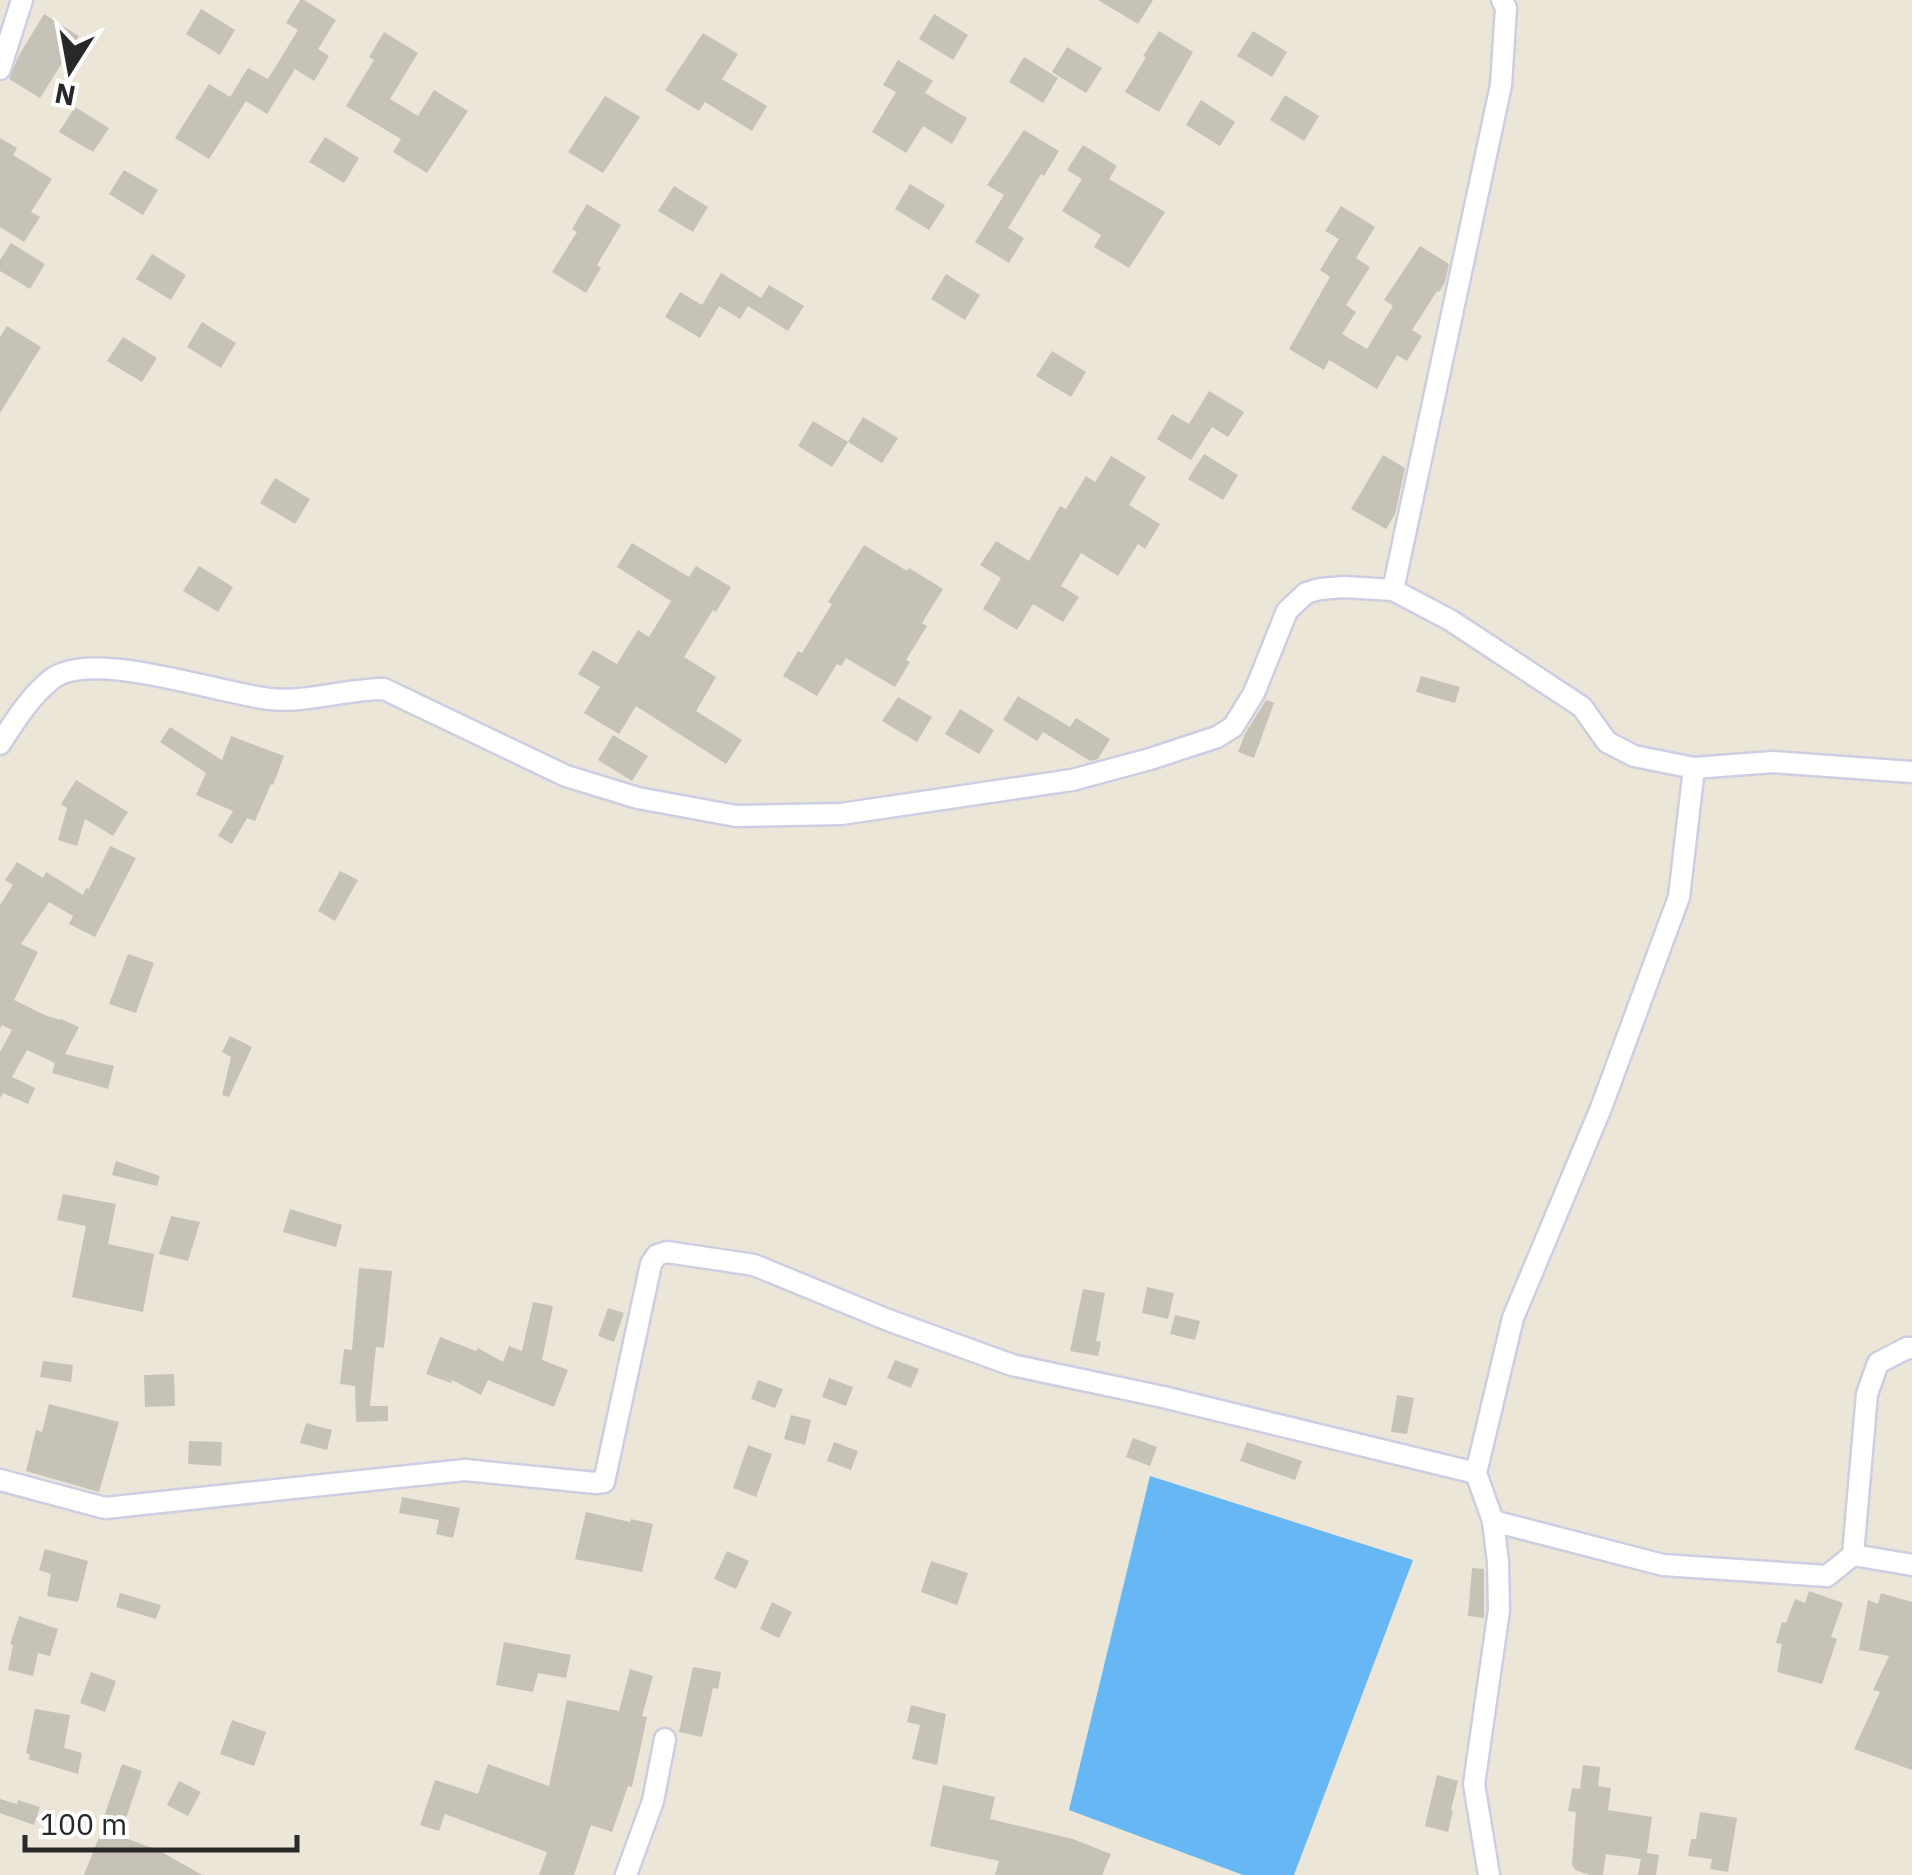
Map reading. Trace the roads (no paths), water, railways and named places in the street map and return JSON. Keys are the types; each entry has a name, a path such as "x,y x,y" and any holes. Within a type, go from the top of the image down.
{"street":[{"path":"0,69 22,0"},
{"path":"1393,590 1501,86 1506,8 1502,0"},
{"path":"0,744 18,716 53,678 94,667 272,699 384,689 566,776 638,798 736,816 841,814 1072,780 1217,736 1233,727 1254,694 1287,611 1306,593 1344,587 1393,590 1450,620 1582,707 1607,742 1634,756 1694,768 1773,762 1912,772"},
{"path":"1489,1875 1474,1784 1499,1610 1498,1562 1493,1520 1476,1473 1513,1318 1602,1108 1679,897 1694,768"},
{"path":"0,1480 105,1508 466,1470 604,1482 651,1264 666,1252 754,1265 1012,1365 1163,1397 1476,1473"},
{"path":"1493,1520 1663,1565 1827,1576 1853,1555 1867,1394 1878,1363 1912,1348"},
{"path":"1853,1555 1912,1565"},
{"path":"626,1875 653,1801 665,1739"}],"water":[{"path":"1150,1476 1413,1560 1294,1875 1243,1875 1069,1810"}]}
